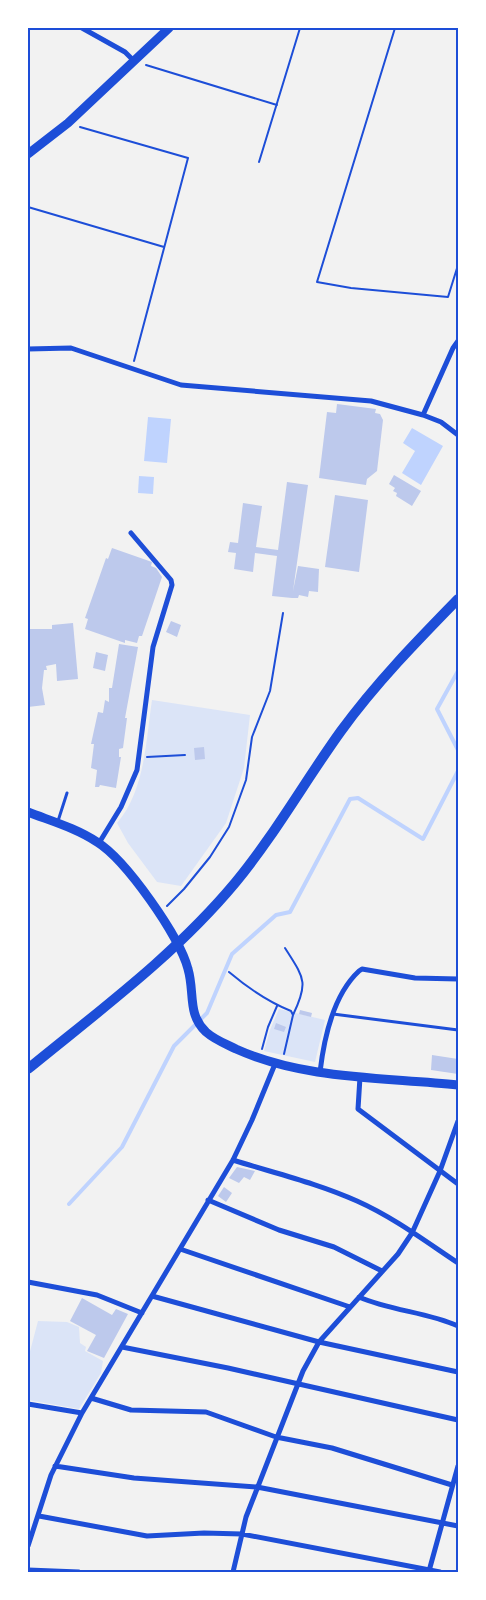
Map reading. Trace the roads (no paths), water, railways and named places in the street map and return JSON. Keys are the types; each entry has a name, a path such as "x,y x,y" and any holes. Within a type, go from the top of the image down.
{"main road":[{"path":"28,1069 177,946 236,881 363,703 410,648 458,599"}],"street":[{"path":"82,28 125,52 134,62"},
{"path":"28,154 68,123 169,28"},
{"path":"424,416 453,348 458,341"},
{"path":"28,349 71,348 182,385 371,400 441,422 458,434"},
{"path":"99,843 121,807 137,770 153,647 172,584 171,580 131,533"},
{"path":"28,812 99,843 113,854 136,879 177,946 188,969 195,1019 207,1033 242,1052 278,1064 320,1072 458,1085"},
{"path":"320,1072 333,1014 353,976 362,969 415,978 458,979"},
{"path":"28,1546 56,1466 82,1413 233,1160 278,1064"},
{"path":"360,1076 358,1109 458,1184"},
{"path":"233,1572 242,1534 257,1487 298,1383 319,1342 398,1254 412,1233 440,1172 458,1121"},
{"path":"233,1160 324,1187 358,1201 396,1221 458,1263"},
{"path":"208,1200 279,1230 334,1247 382,1271"},
{"path":"180,1248 350,1307"},
{"path":"28,1282 97,1295 142,1313"},
{"path":"152,1296 319,1342 458,1372"},
{"path":"359,1297 378,1305 445,1320 458,1326"},
{"path":"122,1347 298,1383 458,1420"},
{"path":"91,1398 131,1410 206,1412 276,1437 332,1448 455,1483"},
{"path":"28,1404 82,1413"},
{"path":"56,1466 134,1478 257,1487 458,1526"},
{"path":"429,1571 455,1483 458,1466"},
{"path":"39,1516 146,1536 204,1533 242,1534 440,1572"},
{"path":"28,1570 79,1572"}],"lane":[{"path":"57,824 67,793"},
{"path":"333,1014 458,1030"}],"water":[{"path":"148,417 171,419 167,463 144,461"},
{"path":"412,428 443,446 421,485 402,473 415,451 403,443"},
{"path":"139,476 154,477 153,494 138,493"}],"waterway":[{"path":"458,671 437,709 458,750"},
{"path":"69,1204 122,1147 174,1046 207,1013 232,954 276,915 290,912 350,799 358,798 423,839 458,771"}]}
